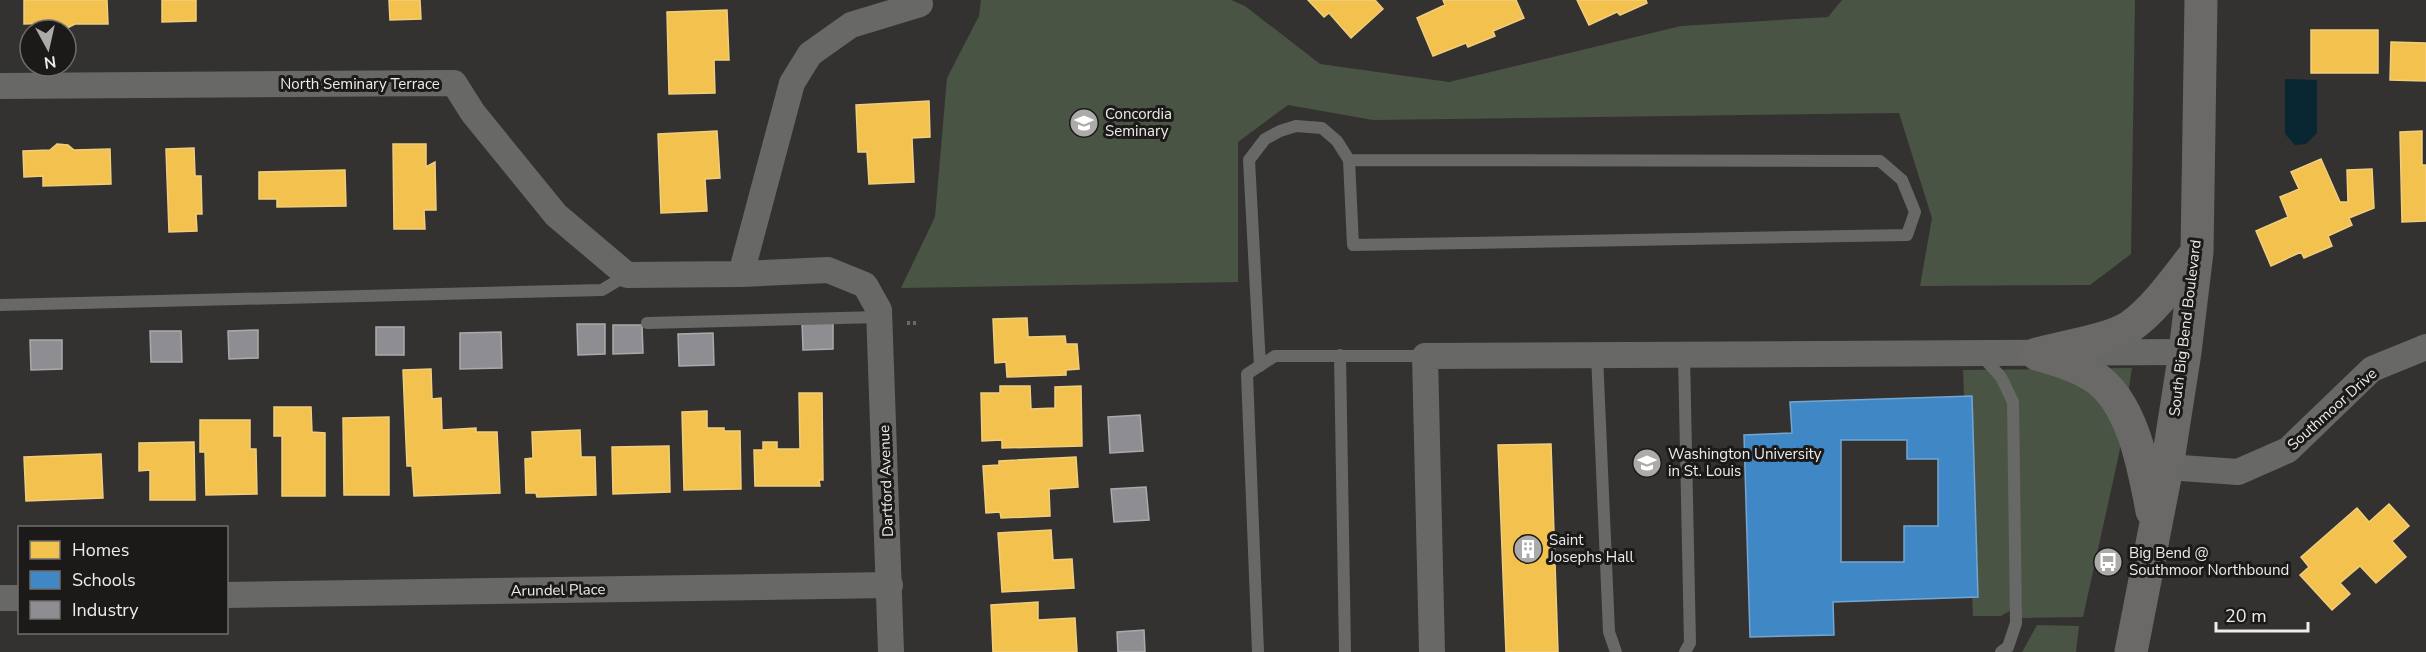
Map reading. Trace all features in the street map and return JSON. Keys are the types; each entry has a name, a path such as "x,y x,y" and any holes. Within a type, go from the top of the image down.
{"main road":[{"name":"South Big Bend Boulevard","path":"2131,652 2167,467 2185,352 2196,252 2201,0"},
{"path":"2037,354 2107,336 2129,327 2163,293 2196,252"},
{"path":"2037,354 2065,363 2095,377 2115,399 2136,439 2155,529"}],"street":[{"path":"741,274 792,83 810,54 851,25 920,4"},
{"name":"North Seminary Terrace","path":"0,86 454,83 473,113 556,215 627,275"},
{"path":"627,275 741,274 828,270 865,285 879,314"},
{"name":"Dartford Avenue","path":"879,314 891,652"},
{"name":"Southmoor Drive","path":"2167,467 2238,472 2288,450 2372,369 2426,347"},
{"path":"1432,652 1425,356 1981,355 2185,352"},
{"name":"Arundel Place","path":"228,595 890,585"},
{"path":"0,598 18,598"}],"lane":[{"path":"1260,366 1249,160 1265,139 1280,130 1296,126 1322,128 1336,141 1349,160 1353,245 1907,235 1915,212 1902,180 1880,160 1349,160"},
{"path":"0,305 602,290 627,275"},
{"path":"646,322 879,314"},
{"path":"1340,355 1345,652"},
{"path":"1597,355 1609,632 1616,652"},
{"path":"1684,355 1690,643 1685,652"},
{"path":"1981,355 2001,377 2013,402 2016,623 2008,647 2001,652"},
{"path":"1258,652 1246,374 1275,356 1425,356"}],"green space":[{"path":"981,0 1231,0 1245,6 1320,64 1449,82 1681,26 1828,17 1842,0 2135,0 2131,254 2090,285 1920,286 1932,218 1899,113 1373,120 1288,105 1238,142 1238,282 901,288 935,217 947,78 979,16"},
{"path":"2132,368 2119,454 2083,617 2022,618 2011,610 2001,616 1973,616 1963,370"},
{"path":"2037,625 2079,626 2076,652 2022,652"}],"water":[{"path":"2285,79 2317,80 2317,133 2306,144 2295,145 2285,134"}],"building: Homes":[{"path":"24,0 107,0 108,24 78,24 78,18 24,18"},
{"path":"162,0 196,0 196,21 162,22"},
{"path":"389,0 420,0 421,19 390,20"},
{"path":"1308,0 1375,0 1383,9 1351,38 1329,13 1324,17"},
{"path":"1443,0 1516,0 1524,18 1493,31 1495,36 1468,47 1466,43 1433,56 1417,18 1445,5"},
{"path":"1577,0 1646,0 1647,3 1620,15 1617,12 1589,25"},
{"path":"727,10 729,60 714,60 715,93 669,94 667,12"},
{"path":"2311,30 2378,30 2378,73 2311,73"},
{"path":"2391,42 2426,43 2426,81 2390,80"},
{"path":"929,101 930,137 912,138 914,182 869,184 867,152 858,152 856,105"},
{"path":"717,131 720,178 705,179 707,211 661,213 658,134"},
{"path":"2422,131 2422,165 2426,165 2426,221 2402,222 2400,132"},
{"path":"57,144 68,145 74,150 110,149 111,184 43,186 43,176 24,177 23,151 50,150"},
{"path":"393,144 426,144 426,167 435,162 436,210 424,210 425,229 394,229"},
{"path":"194,148 195,176 201,176 202,214 196,214 197,231 169,232 166,149"},
{"path":"2321,159 2340,202 2348,202 2347,170 2372,169 2374,208 2349,218 2352,225 2328,236 2332,246 2304,258 2301,252 2271,266 2256,231 2288,217 2280,197 2299,189 2291,172"},
{"path":"345,170 346,206 277,207 277,199 259,199 259,172"},
{"path":"1027,318 1028,337 1065,336 1066,344 1077,344 1079,369 1066,370 1066,375 1007,377 1006,362 995,363 993,319"},
{"path":"431,369 432,399 441,398 442,430 476,428 476,432 497,432 500,493 414,496 412,466 407,466 403,370"},
{"path":"1000,386 1030,386 1031,409 1055,408 1055,387 1081,386 1082,446 1002,448 1002,440 982,441 981,393 1000,393"},
{"path":"799,393 822,393 823,480 819,480 820,486 755,486 754,450 763,450 763,442 777,442 777,449 800,449"},
{"path":"274,407 311,407 312,432 325,433 325,496 282,496 282,436 274,436"},
{"path":"707,411 707,428 740,431 741,489 684,490 682,412"},
{"path":"389,417 389,495 344,495 343,418"},
{"path":"200,420 250,420 250,449 256,449 257,494 206,495 205,452 200,452"},
{"path":"580,430 581,457 595,457 596,495 537,497 536,493 526,493 525,459 533,458 532,432"},
{"path":"194,442 195,500 150,500 150,470 139,471 139,443"},
{"name":"Saint Josephs Hall","path":"1551,444 1558,652 1506,652 1498,445"},
{"path":"669,446 670,492 613,494 612,447"},
{"path":"101,454 103,498 26,501 24,457"},
{"path":"1076,457 1078,487 1049,489 1050,516 1001,518 1000,512 986,513 983,466 999,465 999,461"},
{"path":"2389,504 2409,526 2392,541 2406,557 2376,583 2360,566 2340,583 2350,594 2332,610 2300,575 2309,567 2301,557 2357,508 2369,522"},
{"path":"1051,530 1053,560 1072,559 1074,588 1002,592 998,533"},
{"path":"1038,602 1038,620 1075,618 1077,652 993,652 991,605"}],"building: Schools":[{"path":"1972,396 1978,597 1833,602 1834,635 1750,637 1744,435 1792,433 1790,402","holes":["1841,440 1907,440 1907,459 1938,459 1938,526 1904,526 1904,562 1841,562"]}],"building: Industry":[{"path":"802,321 833,321 833,349 803,350"},
{"path":"577,324 605,324 605,354 578,355"},
{"path":"613,325 642,325 643,353 613,354"},
{"path":"376,327 404,327 404,355 376,355"},
{"path":"258,330 258,358 229,359 228,331"},
{"path":"150,331 181,331 182,362 151,362"},
{"path":"501,332 502,368 460,369 460,333"},
{"path":"713,333 714,365 679,366 678,334"},
{"path":"30,340 62,340 62,369 31,370"},
{"path":"1140,415 1143,451 1110,453 1108,417"},
{"path":"1146,487 1149,520 1114,522 1111,489"},
{"path":"1144,630 1145,652 1118,652 1117,632"}],"place":[{"name":"Concordia Seminary","path":"1084,123"},
{"name":"Washington University in St. Louis","path":"1647,463"},
{"name":"Saint Josephs Hall","path":"1528,549"},
{"name":"Big Bend @ Southmoor Northbound","path":"2108,562"}]}
